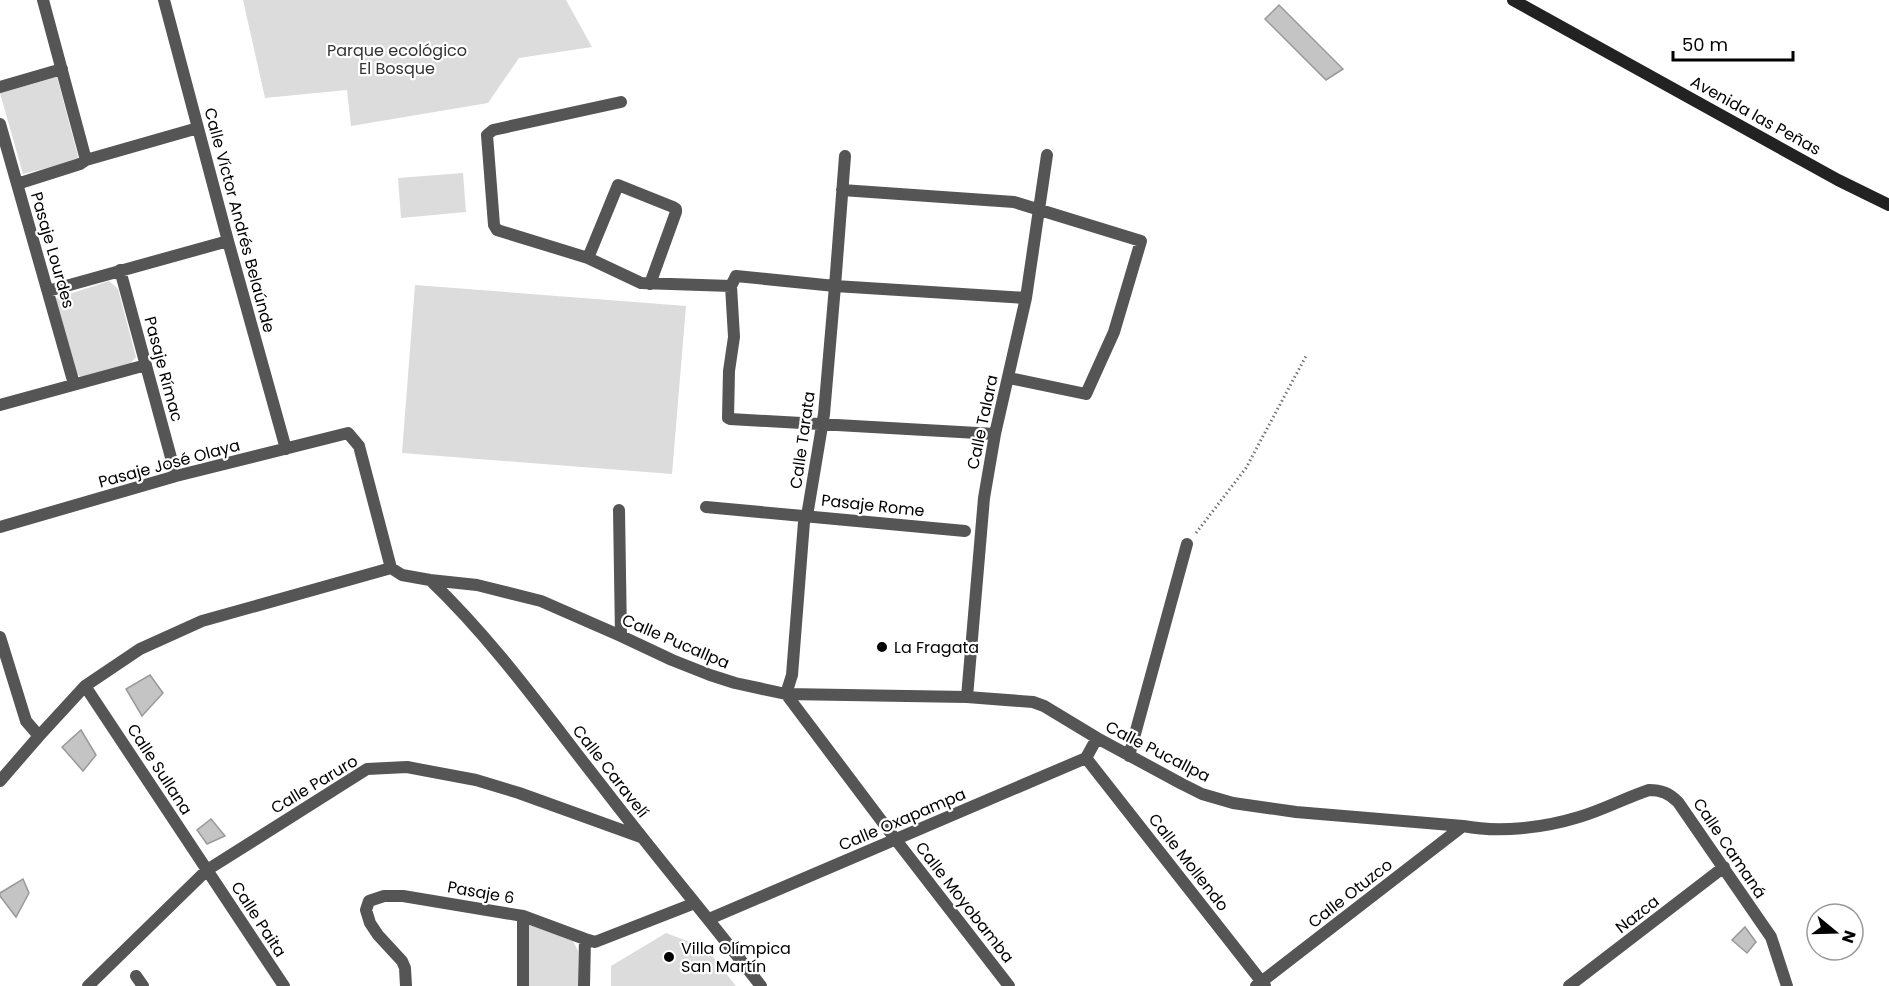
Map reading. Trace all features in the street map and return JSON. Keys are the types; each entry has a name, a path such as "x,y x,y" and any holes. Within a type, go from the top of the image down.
{"street":[{"path":"43,0 86,160"},
{"name":"Calle Víctor Andrés Belaúnde","path":"164,0 286,449"},
{"name":"Avenida las Peñas","path":"1513,0 1838,180 1889,205"},
{"path":"0,87 62,69"},
{"path":"621,102 493,130 487,135 494,225 497,230 588,258 641,283 731,286"},
{"name":"Pasaje Lourdes","path":"0,124 74,384"},
{"path":"17,184 80,164 86,160 198,128"},
{"name":"Calle Talara","path":"967,697 984,498 995,434 1026,298 1047,155"},
{"name":"Calle Tarata","path":"786,694 792,675 804,522 807,516 823,424 836,286 844,156"},
{"path":"588,258 618,185 673,207 676,212 650,284"},
{"path":"842,190 1014,202 1142,241 1114,332 1086,394 1008,378"},
{"path":"48,291 228,241"},
{"name":"Pasaje Rímac","path":"120,270 176,476"},
{"path":"995,434 728,418 729,371 734,338 731,286 736,276 836,286 1026,298"},
{"path":"0,405 146,365"},
{"name":"Pasaje José Olaya","path":"0,527 176,476 348,433 359,446 391,568"},
{"name":"Pasaje Rome","path":"706,507 964,531"},
{"path":"619,510 621,636"},
{"path":"1129,756 1187,544"},
{"path":"0,782 86,686 140,649 202,621 391,568"},
{"name":"Calle Pucallpa","path":"391,568 402,575 477,585 542,600 672,660 746,686 786,694 967,697 1033,702 1059,714 1129,756 1202,794 1233,803 1296,812 1463,826"},
{"name":"Calle Caravelí","path":"430,580 498,652 641,837 761,986"},
{"path":"0,637 26,721 39,736"},
{"name":"Calle Sullana","path":"86,686 207,870"},
{"name":"Calle Moyobamba","path":"786,694 1009,986"},
{"path":"1086,758 1097,738"},
{"name":"Calle Oxapampa","path":"709,919 1086,758"},
{"name":"Calle Mollendo","path":"1086,758 1261,985"},
{"name":"Calle Paruro","path":"88,986 207,870 368,769 407,767 476,780 641,837"},
{"name":"Calle Camaná","path":"1463,826 1482,830 1556,823 1649,790 1659,790 1671,795 1678,801 1771,938 1786,986"},
{"name":"Calle Otuzco","path":"1261,985 1463,826"},
{"name":"Nazca","path":"1569,986 1724,867"},
{"name":"Calle Paita","path":"207,870 284,986"},
{"name":"Pasaje 6","path":"406,986 405,968 402,961 378,935 370,923 366,910 369,902 384,896 403,896 523,916 585,939"},
{"path":"584,986 585,939 595,942 695,903"},
{"path":"523,916 523,986"}],"path":[{"path":"1187,544 1246,468 1306,356"}],"green space":[{"name":"Parque ecológico El Bosque","path":"243,0 566,0 592,47 519,58 488,103 351,126 347,90 265,98"},
{"path":"57,77 79,160 23,174 0,93"},
{"path":"463,173 466,212 401,218 398,178"},
{"path":"109,281 118,289 136,357 129,365 84,379 75,373 54,299"},
{"path":"415,285 686,306 672,474 402,453"},
{"path":"528,924 573,941 578,951 578,986 529,986"},
{"name":"Villa Olímpica San Martín","path":"666,933 706,948 736,986 611,986 611,966"}],"building":[{"path":"1279,5 1343,69 1326,80 1265,19"},
{"path":"150,675 163,693 142,716 126,689"},
{"path":"81,730 96,755 83,771 62,747"},
{"path":"211,819 225,836 207,844 197,830"},
{"path":"23,879 29,893 16,917 0,893"},
{"path":"1745,927 1756,942 1747,953 1732,940"}],"place":[{"name":"La Fragata","path":"882,647"},
{"name":"Villa Olímpica San Martín","path":"669,957"}]}
